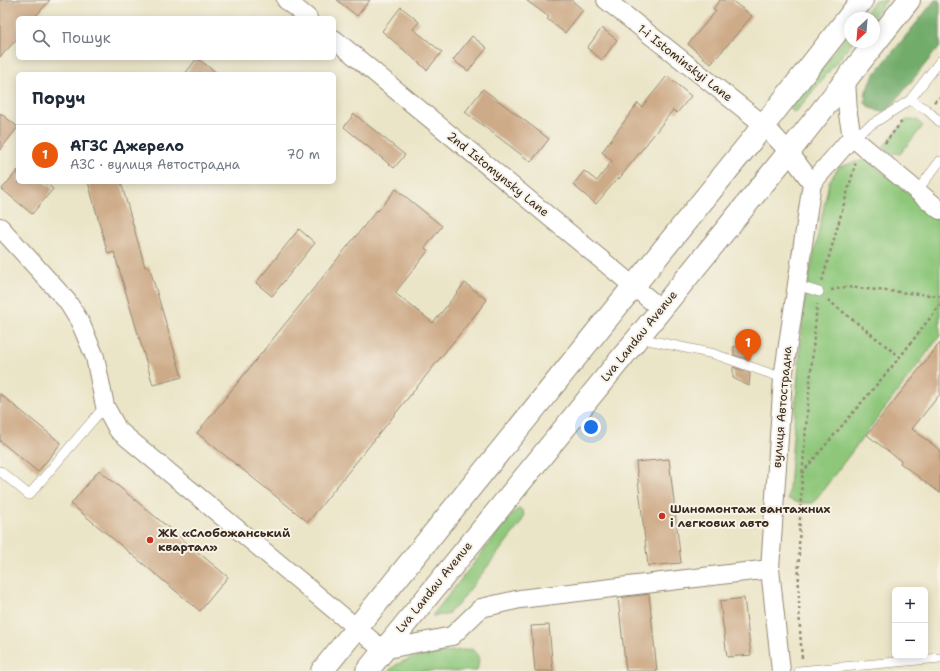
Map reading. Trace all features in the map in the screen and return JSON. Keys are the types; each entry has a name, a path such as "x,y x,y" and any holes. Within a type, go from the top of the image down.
{"main road":[{"path":"322,671 764,125 862,0"},
{"name":"Lva Landau Avenue","path":"367,671 789,152 909,0"}],"street":[{"path":"286,0 306,16"},
{"name":"1-i Istominskyi Lane","path":"606,0 764,125 789,152"},
{"name":"2nd Istomynsky Lane","path":"336,42 661,309"},
{"path":"789,152 812,183 852,137 846,78"},
{"path":"852,137 869,149 940,210"},
{"name":"вулиця Автострадна","path":"781,671 770,569 783,378 812,183"},
{"path":"0,227 67,301 80,322 94,357 105,406 113,422 125,436 383,650 452,636 481,608 520,599 770,569"}],"lane":[{"path":"852,137 910,100 940,61"},
{"path":"910,100 926,109 940,122"},
{"path":"917,191 940,161"},
{"path":"797,285 818,292"},
{"path":"638,338 714,354 783,378"},
{"path":"0,471 29,495 105,406"},
{"path":"799,671 940,658"}],"path":[{"path":"803,671 798,617 798,526 818,292 856,162 869,149 883,145 903,120 926,109 940,97"},
{"path":"818,292 846,287 940,296"},
{"path":"818,292 900,357"},
{"path":"802,474 900,357 940,305"}],"green space":[{"path":"875,0 887,0 877,12 866,12"},
{"path":"935,0 940,0 940,46 889,109 881,112 871,108 865,103 866,91 874,75"},
{"path":"844,39 844,48 848,48 795,113 789,108"},
{"path":"906,120 917,120 923,126 900,154 889,152 883,147"},
{"path":"866,159 940,218 940,336 813,503 799,503 788,499 804,302 829,182 839,167"},
{"path":"519,509 523,511 524,517 521,523 457,606 446,615 432,616 515,511"},
{"path":"471,649 478,656 479,661 477,671 389,671 396,665 416,657"}],"building":[{"path":"0,0 50,0 36,16 16,16 16,40 0,57"},
{"path":"337,0 370,0 357,16"},
{"path":"526,0 571,0 583,10 565,33 547,19 549,17"},
{"path":"720,0 731,0 752,16 711,64 688,44 716,11 713,9"},
{"path":"401,7 419,22 413,29 442,52 427,70 382,31"},
{"path":"602,28 617,40 602,60 587,48"},
{"path":"472,36 487,48 468,71 453,60"},
{"path":"196,60 200,60 215,72 186,72"},
{"path":"667,76 691,96 677,113 673,110 619,179 618,178 596,204 573,185 584,171 597,181 612,161 602,152 638,103 642,107"},
{"path":"483,89 549,139 531,162 465,112"},
{"path":"0,113 16,125 16,130 0,150"},
{"path":"354,114 405,155 394,168 344,127"},
{"path":"16,172 16,184 47,184 53,189 32,214 2,189"},
{"path":"89,184 122,184 145,267 149,266 182,377 153,385 114,252 108,254"},
{"path":"396,189 442,226 425,248 428,251 395,293 433,323 465,283 487,300 308,522 197,433 377,210 378,211"},
{"path":"299,229 315,243 272,296 256,283"},
{"path":"940,343 940,394 912,429 940,450 940,493 900,463 901,461 867,435"},
{"path":"734,346 750,354 750,360 734,355"},
{"path":"733,367 750,373 749,386 733,378"},
{"path":"0,394 61,443 38,472 0,441"},
{"path":"669,459 681,563 648,566 636,462"},
{"name":"ЖК «Слобожанський квартал»","path":"99,470 228,577 200,611 71,504"},
{"path":"649,594 657,671 626,671 618,598"},
{"path":"744,598 751,655 727,657 720,601"},
{"path":"549,625 553,671 535,671 531,626"}],"place":[{"name":"АГЗС Джерело","path":"748,362"},
{"name":"Шиномонтаж вантажних і легкових авто","path":"662,516"},
{"name":"ЖК «Слобожанський квартал»","path":"150,540"}]}
